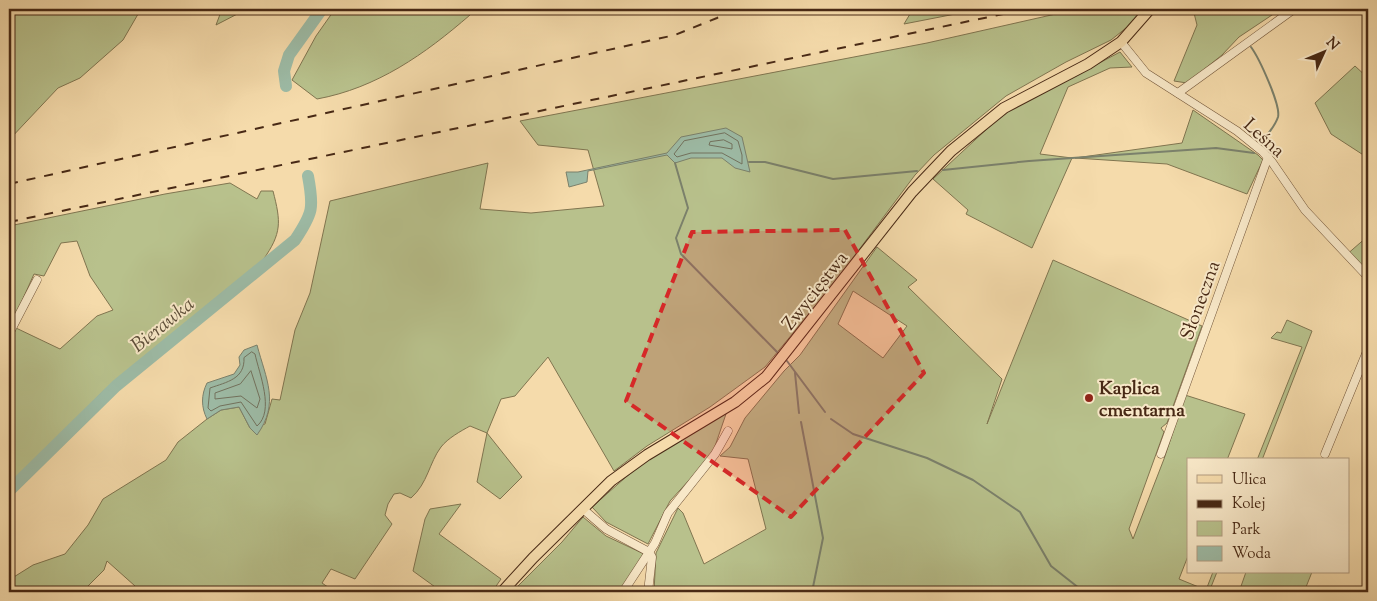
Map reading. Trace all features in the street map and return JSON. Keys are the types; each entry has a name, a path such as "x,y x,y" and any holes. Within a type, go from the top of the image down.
{"main road":[{"name":"Zwycięstwa","path":"502,592 583,509 628,468 735,402 766,377 912,192 941,161 1004,108 1088,64 1121,42 1150,9"}],"street":[{"path":"1178,93 1202,78 1294,9"},
{"name":"Leśna","path":"1121,42 1146,73 1243,136 1268,157 1309,215 1368,277"},
{"name":"Słoneczna","path":"1160,454 1268,157"},
{"path":"9,334 37,280"},
{"path":"1324,454 1368,349"},
{"path":"623,592 650,552 668,513 715,454 728,431"},
{"path":"583,509 606,529 650,552 652,557 648,592"}],"highlighted area":[{"path":"845,230 924,373 791,517 626,401 692,232"}],"green space":[{"path":"9,9 141,9 123,40 80,78 58,88 9,140"},
{"path":"222,9 247,9 216,25"},
{"path":"335,9 472,9 470,15 436,43 399,68 360,87 317,99 292,80 316,36"},
{"path":"913,9 981,9 904,24"},
{"path":"1078,9 1143,9 1136,20 1111,40 1066,62 1006,96 934,155 915,175 831,287 765,367 710,407 647,446 614,471 548,357 515,396 501,399 487,433 470,426 455,435 441,447 421,486 411,498 400,493 394,494 388,504 385,515 392,524 355,579 331,569 322,583 335,592 130,592 135,586 107,561 104,570 82,592 23,592 9,586 9,580 33,565 65,554 88,525 103,499 166,460 178,442 221,410 239,407 250,428 265,424 272,399 280,400 295,330 310,293 330,201 488,163 480,209 531,213 604,206 588,150 538,145 520,121 927,43"},
{"path":"1195,9 1281,9 1239,37 1222,55 1187,83 1174,81 1197,25"},
{"path":"1120,52 1132,67 1110,68 1068,87 1040,154 1072,158 1032,248 966,214 968,210 933,179 1003,114"},
{"path":"1355,66 1368,78 1368,158 1331,134 1315,103"},
{"path":"1193,110 1263,160 1247,194 1167,164 1075,158 1182,143"},
{"path":"230,183 257,199 261,191 273,191 278,219 277,234 263,260 99,395 9,486 9,342 16,328 60,349 97,316 113,310 90,276 77,241 61,243 44,276 34,274 9,330 11,313 9,308 9,226 165,194"},
{"path":"1368,236 1368,270 1364,276 1345,256"},
{"path":"877,247 917,280 908,287 1002,379 987,424 1053,260 1202,326 1167,423 1161,428 1164,432 1129,529 1133,539 1164,459 1185,395 1245,414 1228,458 1187,458 1187,559 1179,579 1206,590 1212,574 1216,574 1209,592 654,592 656,553 678,508 683,513 704,564 766,529 748,459 720,456 730,447 745,418 784,371 800,355","holes":["853,291 907,326 883,358 838,324"]},
{"path":"1287,320 1312,331 1263,458 1258,458 1302,347 1271,338 1277,332 1281,333"},
{"path":"727,411 712,455 670,501 648,544 606,522 592,507 651,455"},
{"path":"487,433 522,477 500,499 477,482"},
{"path":"461,504 439,534 501,579 492,592 442,592 413,571 425,519 430,509"},
{"path":"583,517 606,536 644,554 621,592 512,592 562,542"},
{"path":"1245,574 1311,574 1304,592 1239,592"}],"water":[{"path":"726,128 742,137 750,172 735,168 722,158 691,158 675,163 667,155 588,171 587,182 569,187 566,172 578,172 667,153 681,137"},
{"path":"257,345 267,380 269,401 268,412 257,435 250,428 239,407 221,410 207,419 202,401 207,383 234,374 240,365 239,357 244,350"}],"waterway":[{"name":"Bierawka","path":"286,86 284,71 289,55 322,9"},
{"path":"1251,47 1269,82 1278,111 1275,124 1260,144"},
{"path":"943,170 1029,161 1216,148 1254,153"},
{"path":"749,162 765,162 833,179 917,171"},
{"path":"675,163 688,208 676,238 681,254 778,353"},
{"name":"Bierawka","path":"9,491 116,386 295,240 309,216 311,196 308,176"},
{"path":"787,361 825,412"},
{"path":"795,373 799,413"},
{"path":"831,419 853,434 927,458 973,480 1020,512 1051,566 1084,592"},
{"path":"801,422 823,538 812,592"}],"railway":[{"path":"9,184 675,35 735,9"},
{"path":"9,222 1027,9"}],"place":[{"name":"Kaplica cmentarna","path":"1089,398"}]}
